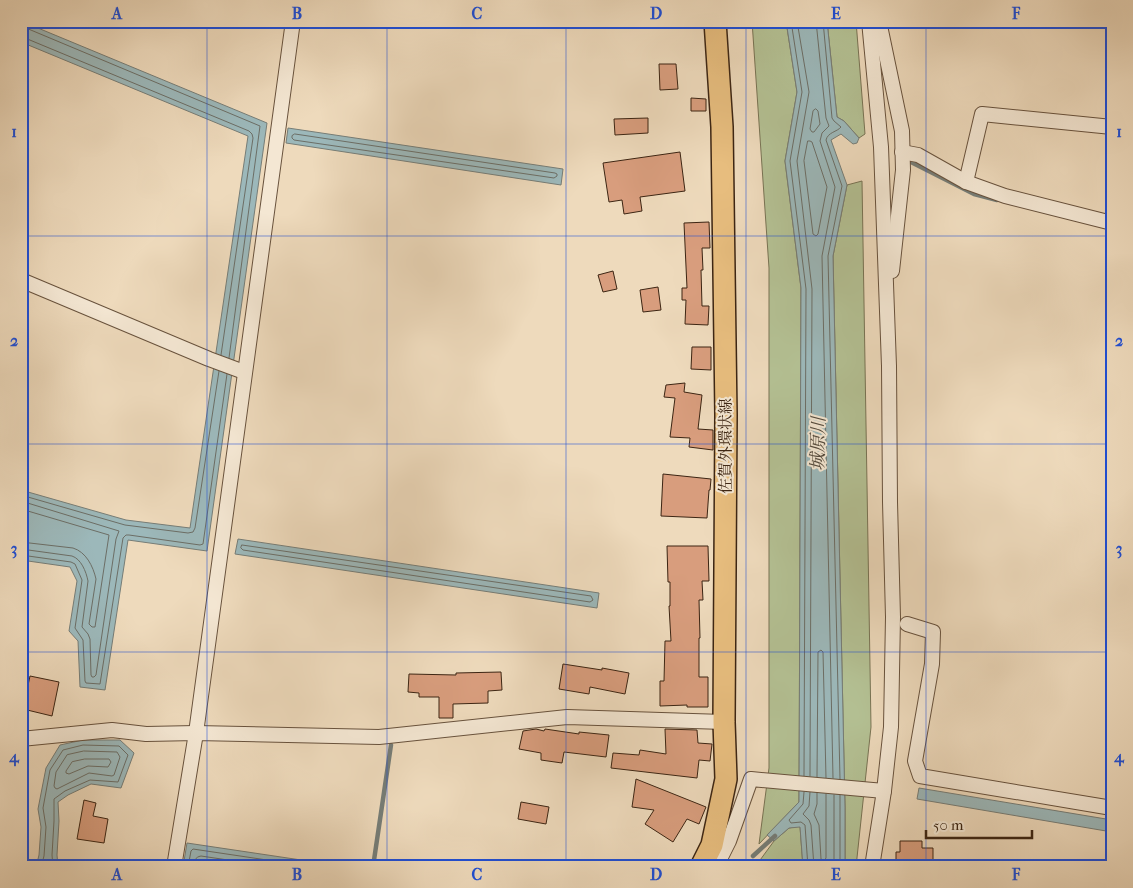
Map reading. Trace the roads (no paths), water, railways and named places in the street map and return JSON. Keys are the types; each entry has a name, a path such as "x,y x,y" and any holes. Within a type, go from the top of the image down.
{"main road":[{"name":"佐賀外環状線","path":"702,867 712,845 726,779 724,722 726,395 722,127 715,21"}],"street":[{"path":"174,867 196,733 293,21"},
{"path":"869,21 881,147 889,366 893,617 891,726 884,791 872,867"},
{"path":"879,21 902,131 903,170 893,268 886,290"},
{"path":"966,182 982,114 1112,127"},
{"path":"902,152 918,155 966,182 1005,196 1112,223"},
{"path":"21,280 244,372"},
{"path":"907,624 933,632 932,664 915,761 920,776 1112,808"},
{"path":"21,739 112,730 146,734 196,733 378,737 568,717 724,722"},
{"path":"716,867 729,841 751,779 884,791"}],"water":[{"path":"21,21 267,123 207,551 128,540 105,690 80,687 78,641 69,631 77,581 70,567 21,560 21,490 126,520 190,528 248,136 21,42"},
{"name":"城原川","path":"786,21 827,21 837,117 844,121 859,138 857,143 853,144 841,134 831,140 847,185 833,256 845,867 803,867 800,827 789,828 774,841 767,835 799,802 801,288 785,161 797,92"},
{"path":"288,128 563,169 561,185 286,143"},
{"path":"238,539 599,593 597,608 235,554"},
{"path":"83,740 120,740 134,753 121,788 91,784 58,802 58,867 36,867 41,827 38,809 46,768 60,745"},
{"path":"919,788 1112,820 1112,832 917,799"},
{"path":"187,843 348,867 243,867 200,860 199,867 183,867"}],"waterway":[{"path":"909,161 974,194 997,200"},
{"path":"373,867 391,745"},
{"path":"753,856 775,836"}]}
